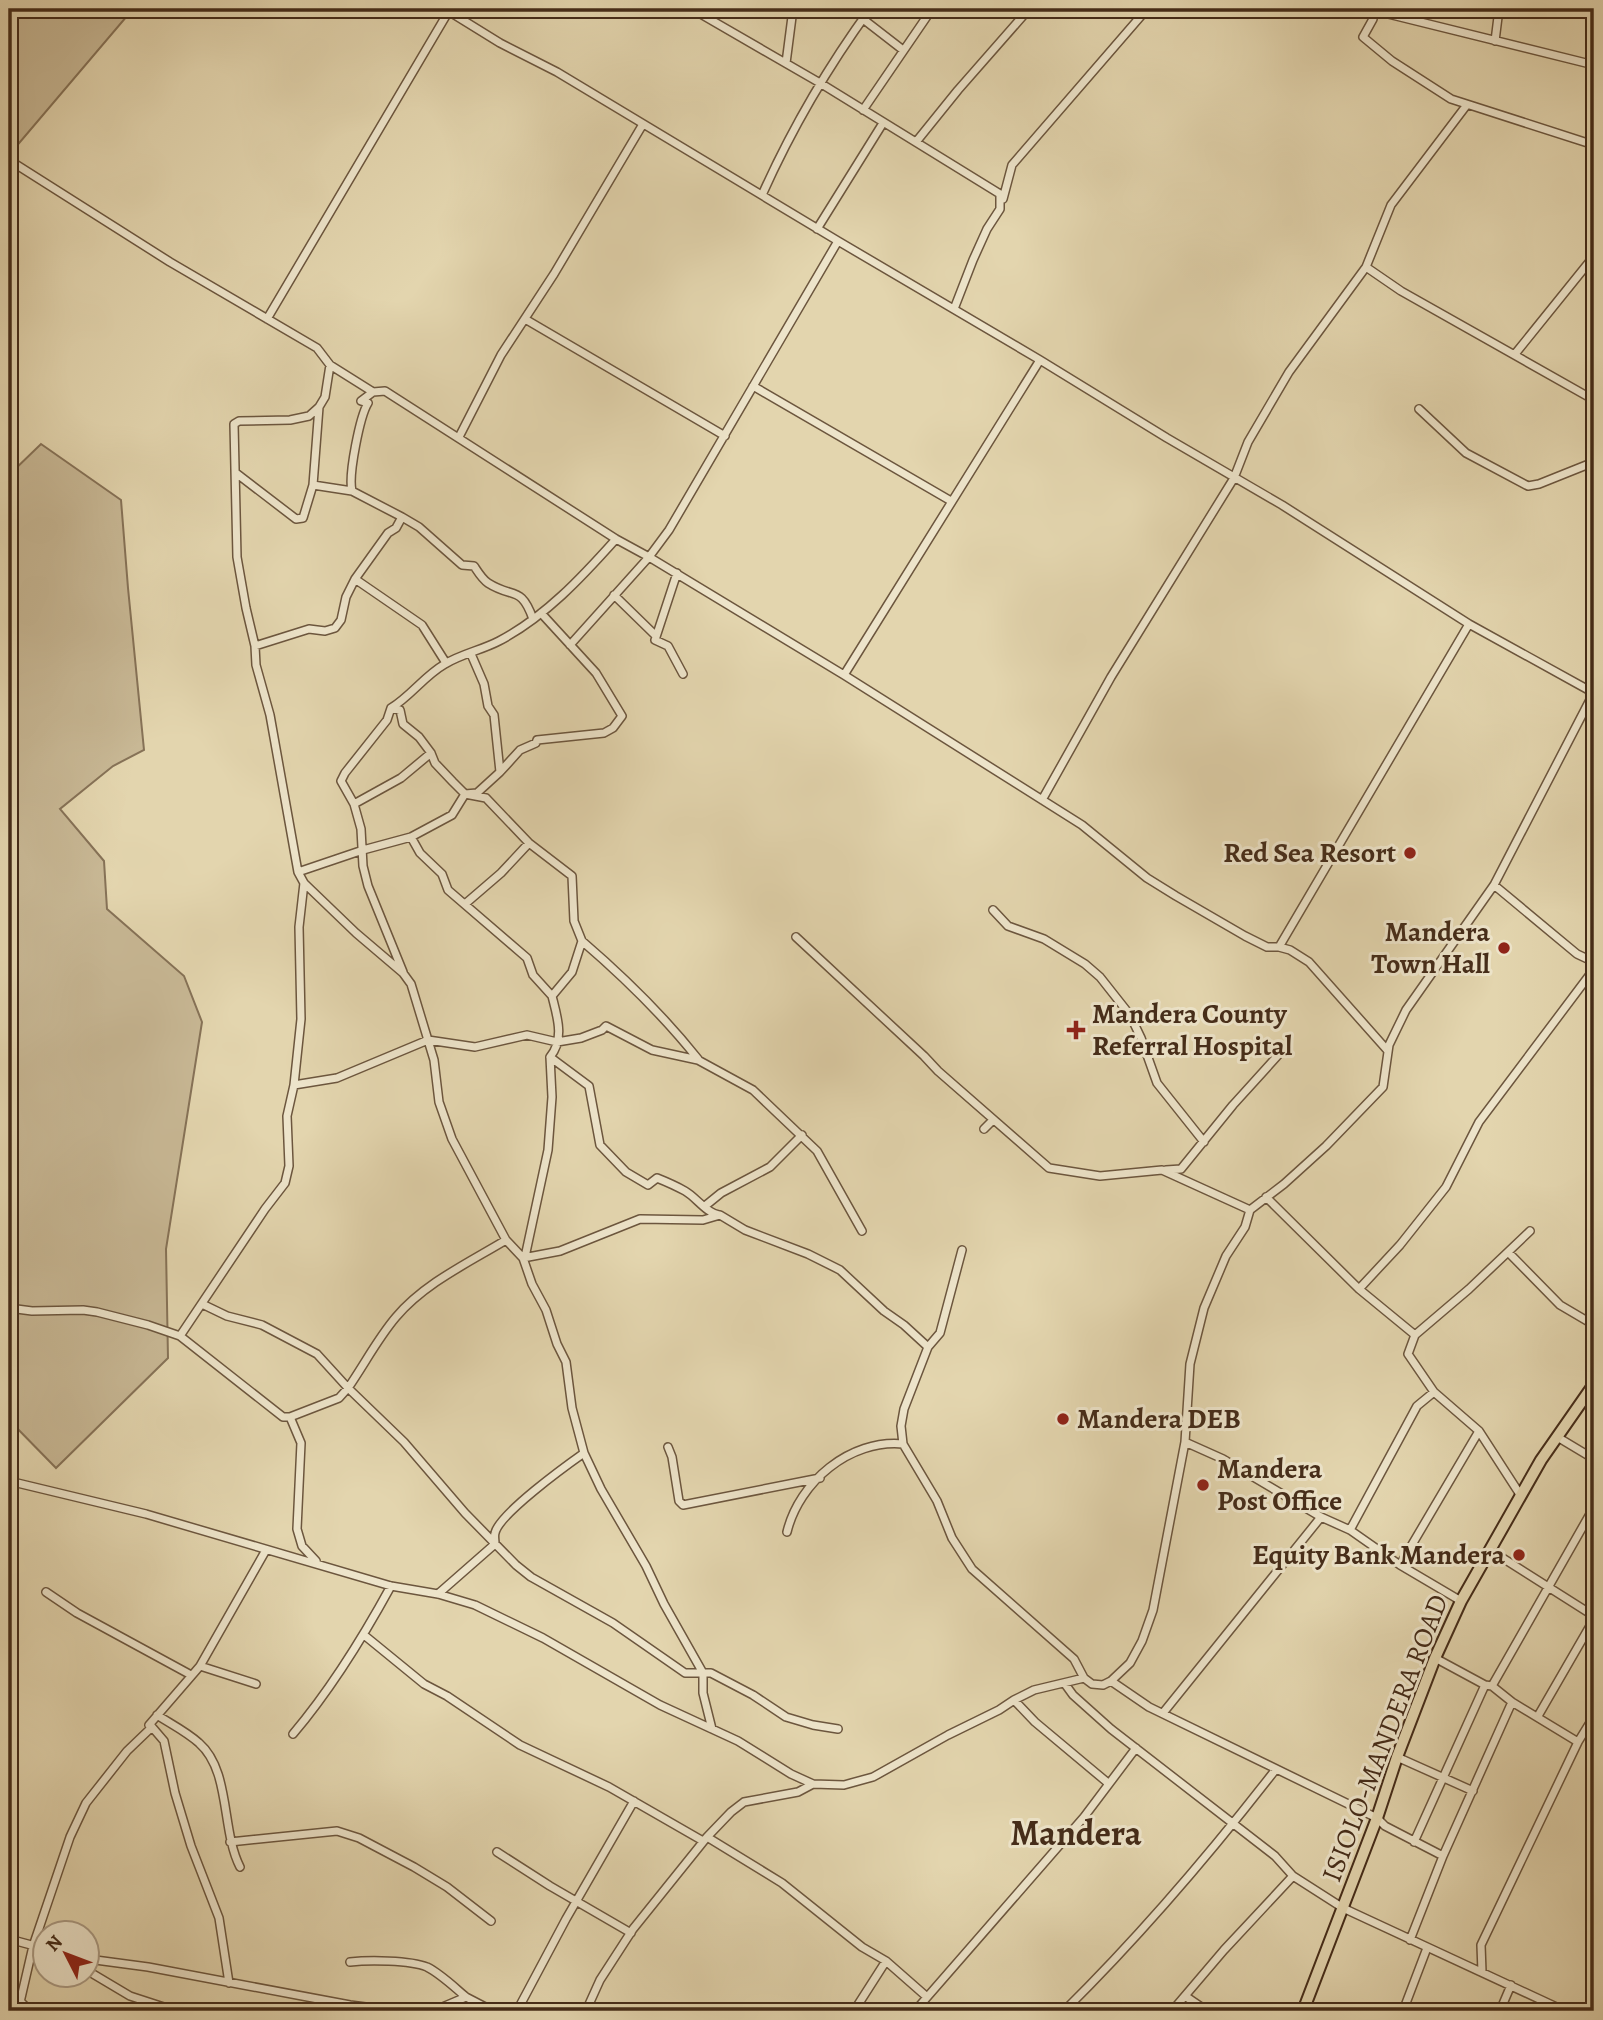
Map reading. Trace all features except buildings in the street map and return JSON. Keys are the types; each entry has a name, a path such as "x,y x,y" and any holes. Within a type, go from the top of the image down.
{"highway":[{"name":"ISIOLO-MANDERA ROAD","path":"1303,2011 1377,1818 1396,1757 1461,1601 1541,1460 1559,1438 1594,1384"}],"street":[{"path":"692,9 704,12 1000,194 1000,209"},
{"path":"786,63 793,9"},
{"path":"762,195 787,139 820,83 870,9"},
{"path":"863,110 932,9"},
{"path":"916,142 1029,9"},
{"path":"954,309 972,260 1000,209 1012,165 1147,9"},
{"path":"1495,41 1499,9"},
{"path":"267,319 448,10 500,43 557,72 1282,505 1469,624 1594,693 1494,885 1406,1010 1388,1051 1383,1087 1326,1146 1250,1210 1245,1227 1231,1245 1199,1325 1190,1364 1185,1442 1153,1610 1142,1641 1130,1663 1103,1685 1092,1684 1084,1678 1074,1659 972,1569 952,1538 937,1501 902,1444 904,1409 928,1347 940,1333 962,1250"},
{"path":"1594,65 1372,10 1373,19 1363,37 1419,80 1466,106 1592,144 1594,119"},
{"path":"863,19 903,50"},
{"path":"1042,800 1111,677 1234,478 1248,442 1289,372 1366,267 1391,205 1466,106"},
{"path":"817,229 883,123"},
{"path":"459,437 500,355 554,274 643,124"},
{"path":"9,160 170,262 317,348 330,365 373,392"},
{"path":"570,645 649,556 678,515 838,241"},
{"path":"1515,354 1594,256"},
{"path":"1366,267 1401,291 1594,400"},
{"path":"525,319 725,436"},
{"path":"844,675 1040,360"},
{"path":"330,365 325,397 310,416 290,420 239,421 234,424 237,557 255,646 256,665 270,715 298,872 304,883 403,973 411,984 435,1060 439,1102 452,1139 506,1240 524,1258 532,1284 546,1310 557,1345 566,1362 572,1408 584,1454 703,1673 704,1701 712,1729"},
{"path":"753,386 951,501"},
{"path":"352,491 350,483 358,427 368,403 361,401 373,392 385,391 459,437 495,464 844,675 1082,825 1147,878 1176,896 1267,947 1290,950 1309,962 1388,1051"},
{"path":"236,473 296,519 303,518 313,485 318,407"},
{"path":"1419,410 1466,453 1528,486 1594,462"},
{"path":"313,485 352,491 419,527 462,565 474,566 484,580 511,591 526,601 533,620"},
{"path":"255,646 309,629 325,631 335,628 341,620 346,597 355,579 402,517"},
{"path":"403,973 368,887 354,804 341,781 350,764 387,720 390,708 401,702 446,663 499,641 533,620 616,539"},
{"path":"677,573 655,640 668,646 683,674"},
{"path":"355,579 422,625 446,663"},
{"path":"614,595 655,635"},
{"path":"466,794 477,793 520,750 537,740 604,733 613,728 622,716 604,683 541,613"},
{"path":"1279,947 1469,624"},
{"path":"471,654 484,684 488,706 494,715 500,772"},
{"path":"390,708 400,710 403,724 419,737 435,763 466,794 486,798 529,843 572,876 574,921 582,941 638,990 669,1022 698,1059"},
{"path":"354,804 401,778 425,761 431,753"},
{"path":"298,872 411,837 452,815 466,794"},
{"path":"411,837 420,853 442,874 448,890 527,958 534,975 552,996 559,1024 556,1049 550,1056 552,1097 548,1150 524,1258"},
{"path":"465,904 501,873 529,843"},
{"path":"180,1336 285,1183 289,1166 287,1116 294,1085 301,1019 299,927 304,883"},
{"path":"1494,885 1577,954 1594,962"},
{"path":"993,910 1008,926 1044,939 1086,964 1100,977 1130,1015 1157,1083 1203,1142"},
{"path":"796,937 915,1047 937,1071 1049,1168 1100,1176 1181,1169 1252,1082 1281,1052"},
{"path":"552,996 572,972 582,941"},
{"path":"1359,1289 1400,1245 1446,1187 1483,1116 1594,969"},
{"path":"294,1085 337,1078 428,1040 475,1047 527,1035 557,1042 581,1038 606,1026 652,1050 698,1059 754,1090 802,1135 824,1163 862,1231"},
{"path":"550,1056 589,1086 600,1145 626,1172 648,1185 657,1178 669,1183 713,1214 840,1270 928,1347"},
{"path":"984,1129 993,1120"},
{"path":"705,1206 721,1193 770,1167 802,1135"},
{"path":"1162,1170 1250,1210"},
{"path":"1266,1197 1359,1289 1415,1335"},
{"path":"524,1258 560,1251 640,1219 703,1220 720,1215"},
{"path":"1521,1496 1479,1432 1434,1392 1408,1354 1415,1335 1531,1231"},
{"path":"9,1308 32,1311 90,1311 180,1336 283,1417 290,1417 339,1398 396,1317 427,1287 506,1240"},
{"path":"1508,1252 1560,1305 1594,1325"},
{"path":"202,1304 227,1317 262,1325 317,1354 348,1388 404,1441 465,1513 531,1577 613,1623 685,1673 711,1673 786,1717 838,1729"},
{"path":"1350,1530 1413,1413 1424,1398 1434,1392"},
{"path":"290,1417 301,1443 297,1529 302,1546 308,1555 319,1563"},
{"path":"1401,1565 1479,1432"},
{"path":"1559,1438 1594,1459"},
{"path":"1185,1442 1223,1459 1321,1517 1350,1530 1461,1601"},
{"path":"787,1532 792,1514 822,1472 861,1449 888,1443 902,1444"},
{"path":"668,1447 679,1502 683,1506 820,1478"},
{"path":"438,1594 495,1544 495,1532 501,1522 550,1477 584,1454"},
{"path":"9,1481 146,1514 391,1586 438,1594 475,1605 543,1638 636,1693 738,1741 791,1774 813,1784 845,1785 873,1777 999,1710 1014,1699 1034,1690 1084,1678"},
{"path":"1414,1842 1489,1685 1594,1507"},
{"path":"1163,1713 1321,1517"},
{"path":"229,1983 219,1918 191,1846 175,1793 164,1741 149,1725 200,1665 266,1550"},
{"path":"1490,1550 1549,1586 1594,1618 1538,1716"},
{"path":"293,1734 320,1703 364,1636 391,1586"},
{"path":"46,1592 77,1613 191,1675"},
{"path":"364,1636 416,1678 520,1745 634,1801 782,1883 862,1947 886,1961 927,1997"},
{"path":"1435,1658 1489,1685 1512,1702 1578,1741"},
{"path":"200,1665 256,1684"},
{"path":"1111,1681 1149,1707 1377,1818 1385,1826 1443,1856"},
{"path":"1065,1684 1073,1695 1136,1748 1275,1856 1293,1877 1343,1908 1565,2011"},
{"path":"1014,1699 1035,1723 1108,1783"},
{"path":"1410,1940 1443,1856 1512,1702"},
{"path":"158,1715 199,1742 209,1754 222,1789 230,1842 240,1867"},
{"path":"1482,1972 1481,1945 1578,1741 1594,1717"},
{"path":"42,1918 69,1838 86,1803 127,1751 152,1727"},
{"path":"915,2011 1084,1817 1136,1748"},
{"path":"1396,1757 1473,1791"},
{"path":"1064,2011 1127,1949 1233,1825 1276,1769"},
{"path":"586,2011 594,1999 600,1980 631,1933 705,1839 731,1812 744,1802 798,1792 813,1784"},
{"path":"517,2011 634,1801"},
{"path":"230,1842 337,1831 348,1834 380,1848 447,1887 491,1921"},
{"path":"496,1852 631,1933"},
{"path":"1172,2011 1224,1950 1293,1877"},
{"path":"9,1938 32,1946"},
{"path":"1403,2011 1427,1948"},
{"path":"18,2011 32,1951"},
{"path":"102,1961 148,1967 350,2006 440,2010 466,1997"},
{"path":"854,2011 886,1961"},
{"path":"350,1962 423,1965 444,1978 466,1997 493,2011"},
{"path":"102,1979 130,1996 176,2011"},
{"path":"1500,2011 1511,1986"},
{"path":"1185,1996 1207,2011"},
{"path":"21,2002 30,2011"}],"shaded area":[{"path":"9,9 133,9 9,155"},
{"path":"41,444 121,500 144,750 113,766 60,809 104,861 107,909 184,976 202,1022 166,1249 168,1358 56,1468 9,1420 9,475"}],"place":[{"name":"Red Sea Resort","path":"1410,853"},
{"name":"Mandera Town Hall","path":"1504,948"},
{"name":"Mandera County Referral Hospital","path":"1076,1030"},
{"name":"Mandera DEB","path":"1063,1419"},
{"name":"Mandera Post Office","path":"1203,1485"},
{"name":"Equity Bank Mandera","path":"1519,1555"}],"district":[{"name":"Mandera","path":"1076,1833"}]}
